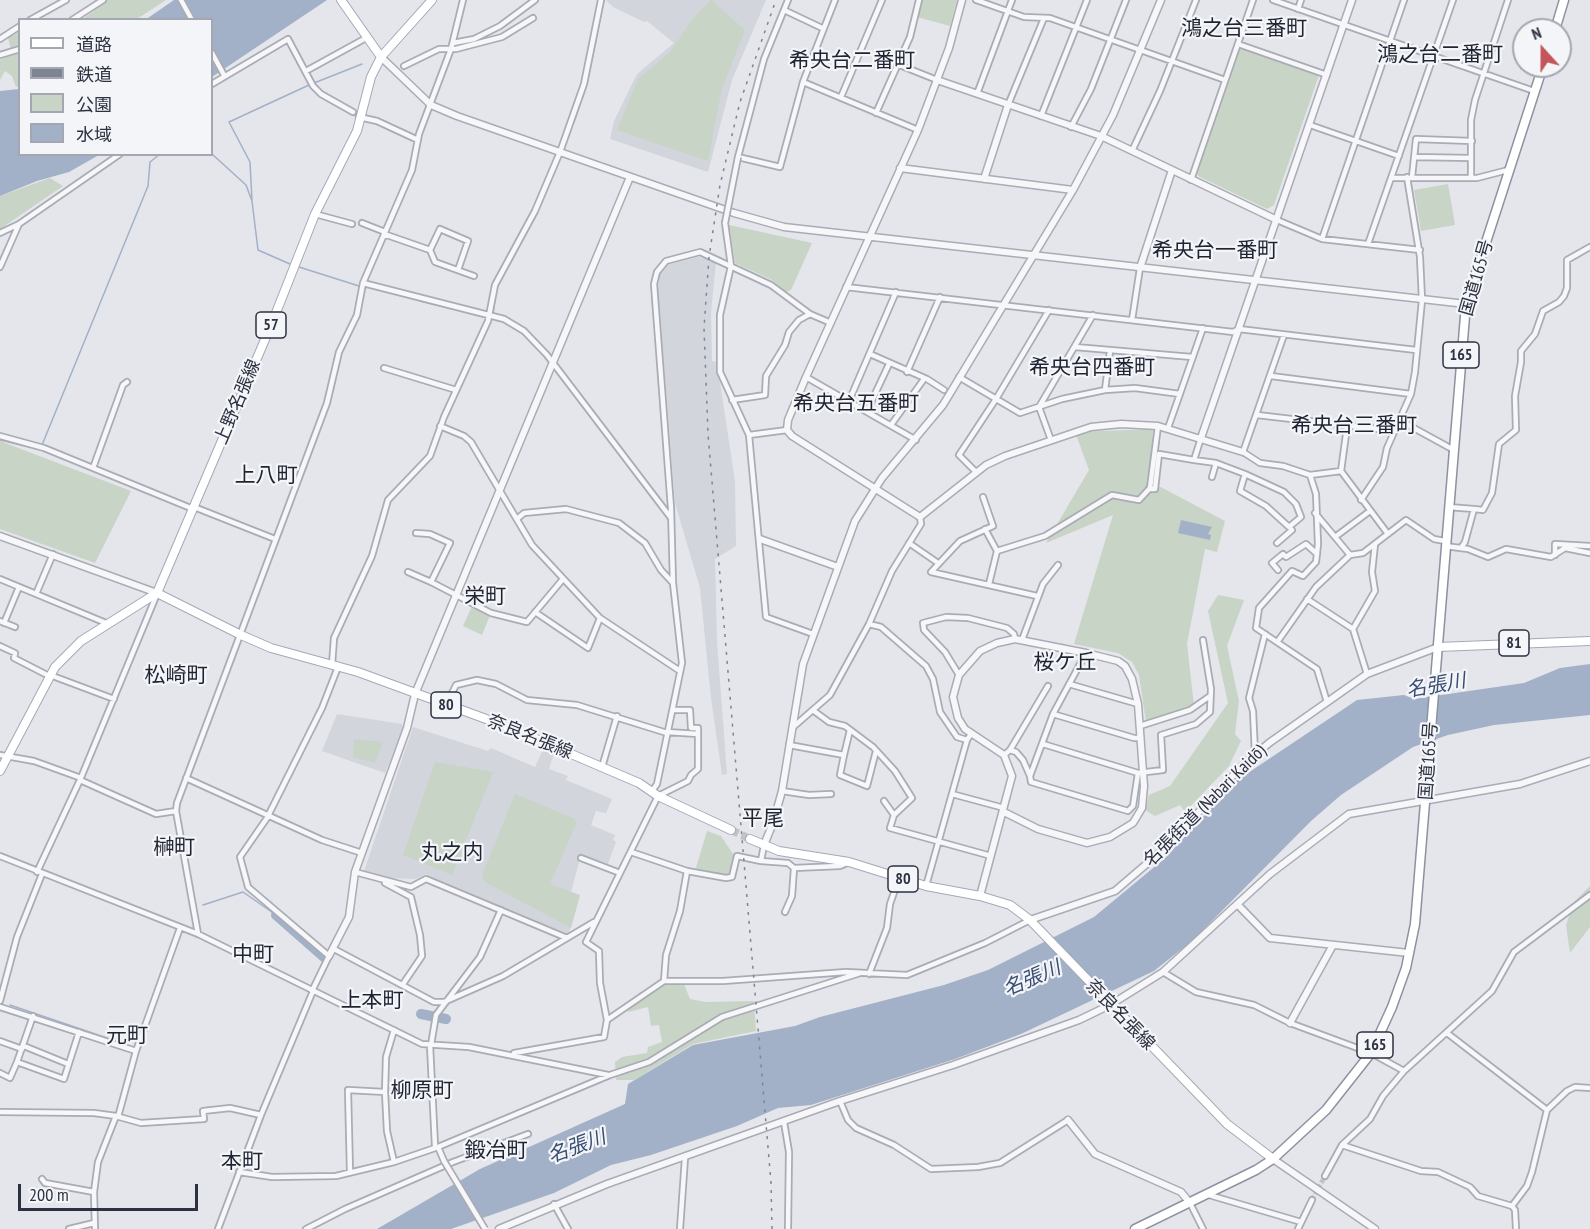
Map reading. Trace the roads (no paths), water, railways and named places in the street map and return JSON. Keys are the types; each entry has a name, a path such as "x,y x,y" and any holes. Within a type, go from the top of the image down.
{"highway":[{"path":"1559,18 1564,0"},
{"name":"国道165号","path":"1135,1229 1209,1195 1273,1159 1326,1110 1348,1085 1371,1053 1392,1007 1409,953 1415,924 1452,449 1466,304 1539,78"}],"main road":[{"path":"341,0 381,57"},
{"name":"上野名張線","path":"157,592 315,214 357,131 356,114 367,85 381,57 432,0"},
{"path":"0,771 4,755 50,675 69,651 106,623 157,592"},
{"name":"奈良名張線","path":"157,592 271,648 335,666 508,727 602,767 731,831"},
{"name":"81","path":"1438,651 1590,641"},
{"name":"奈良名張線","path":"750,839 789,853 849,862 926,886 981,896 1010,905 1030,920 1227,1124 1273,1159"}],"street":[{"path":"34,18 66,0"},
{"path":"75,18 103,0"},
{"path":"181,0 191,18"},
{"path":"198,934 195,907 176,811 186,778 327,403 339,352 357,315 363,286 409,178 418,140 453,43 463,0"},
{"path":"453,43 465,42 490,32 535,0"},
{"path":"327,959 290,924 254,897 248,887 240,857 269,814 326,700 335,666 334,638 372,556 388,500 425,464 456,390 491,318 495,285 535,210 560,152 584,84 601,0"},
{"path":"788,0 764,59 738,157 725,223 731,267 720,315 720,372 749,435 766,617 813,634"},
{"path":"738,157 780,167 803,82 822,28 835,0"},
{"path":"841,97 882,0"},
{"path":"876,113 910,37 919,0"},
{"path":"920,517 792,436 787,430 788,420 806,377 918,130 937,80 962,0"},
{"path":"976,0 1024,17 1044,18 1076,28 1226,80"},
{"path":"977,94 1012,0"},
{"path":"1041,116 1086,0"},
{"path":"1071,127 1111,40 1126,0"},
{"path":"761,861 782,791 803,664 855,521 874,489 943,405 1034,255 1101,136 1141,51 1161,0"},
{"path":"1132,151 1196,0"},
{"path":"1191,180 1253,0"},
{"path":"1274,0 1535,91"},
{"path":"1298,9 1301,0"},
{"path":"1194,460 1352,0"},
{"path":"1322,239 1404,0"},
{"path":"1368,244 1453,0"},
{"path":"1471,177 1473,110 1508,0"},
{"path":"783,10 822,28"},
{"path":"404,66 436,50 451,49 502,37 532,18"},
{"path":"984,179 1008,105 1044,18"},
{"path":"0,39 18,27"},
{"path":"306,71 366,38"},
{"path":"213,83 288,39 312,84 321,94 356,114 418,140"},
{"path":"1238,44 1327,75"},
{"path":"0,55 18,50"},
{"path":"213,55 224,75"},
{"path":"381,57 431,105 734,213 784,227 1466,304"},
{"path":"897,64 1101,136 1276,220 1322,239 1420,250"},
{"path":"803,82 918,130"},
{"path":"1310,125 1399,156"},
{"path":"1361,500 1383,467 1386,448 1401,422 1411,394 1422,300 1420,250 1409,177 1416,139 1472,141"},
{"path":"0,233 19,224 117,156"},
{"path":"1414,157 1471,158"},
{"path":"900,168 1072,190"},
{"path":"1132,320 1140,268 1172,170"},
{"path":"1391,178 1471,177 1508,170"},
{"path":"218,1229 261,1115 313,991 349,917 355,872 407,728 416,694 455,594 630,177"},
{"path":"315,214 352,224"},
{"path":"362,223 430,250 435,262 474,276"},
{"path":"0,267 19,224"},
{"path":"430,250 440,229 468,241 458,270"},
{"path":"1448,507 1483,510 1492,493 1499,444 1516,428 1515,396 1521,351 1534,334 1542,311 1559,302 1564,296 1567,288 1567,260 1590,247"},
{"path":"512,1054 604,1037 608,1020 600,983 599,951 586,944 594,922 631,852 655,793 673,710 681,654 673,583 671,518 654,284 656,276 666,261 700,252 771,285 810,314 831,323"},
{"path":"363,286 491,318 524,331 552,363 671,518"},
{"path":"846,287 1233,332 1239,329 1416,350"},
{"path":"849,401 897,292"},
{"path":"907,372 940,297"},
{"path":"976,472 959,455 996,399 1049,310"},
{"path":"732,400 765,395 766,376 785,345 789,332 799,320 810,314"},
{"path":"1039,407 1093,315"},
{"path":"1168,428 1203,328"},
{"path":"1243,452 1284,335"},
{"path":"1075,346 1192,357"},
{"path":"1106,390 1110,351"},
{"path":"870,354 944,390"},
{"path":"867,411 889,364"},
{"path":"384,369 456,390"},
{"path":"1271,376 1411,394"},
{"path":"806,377 916,440"},
{"path":"959,377 1020,413 1071,396 1106,390 1135,388 1180,394"},
{"path":"891,425 924,379"},
{"path":"93,468 123,385 127,382"},
{"path":"1039,407 1051,440"},
{"path":"1257,416 1347,427 1395,430"},
{"path":"1401,422 1452,449"},
{"path":"920,517 976,472 1005,456 1084,429 1112,424 1168,428 1243,452 1260,463 1283,466 1310,475 1341,471"},
{"path":"440,426 468,438 532,545 600,618 680,671"},
{"path":"997,551 1045,536 1112,495 1139,500 1149,489 1158,426"},
{"path":"1347,427 1341,471 1388,534"},
{"path":"749,435 787,430"},
{"path":"0,436 41,447 275,539"},
{"path":"1149,489 1155,489 1159,454 1180,460 1216,463 1245,474 1279,489 1292,499 1301,517 1292,530 1277,543"},
{"path":"1212,477 1216,463"},
{"path":"1245,474 1240,491 1266,506 1292,530"},
{"path":"1310,475 1316,494 1316,562 1303,576 1292,571 1259,608 1256,628 1317,669 1327,702"},
{"path":"983,497 993,526 960,541 931,572 1037,596"},
{"path":"517,519 524,513 566,509 619,523 645,543 661,570 673,583"},
{"path":"1461,548 1465,542 1474,509"},
{"path":"1335,537 1370,511"},
{"path":"1315,512 1350,555"},
{"path":"792,728 830,695 869,624 892,571 921,524 920,517"},
{"path":"1278,641 1316,587 1350,555 1363,553 1406,520 1445,544 1488,557 1506,549 1547,557 1565,548 1590,553"},
{"path":"985,529 997,551 989,584"},
{"path":"416,533 451,540 431,582"},
{"path":"0,536 157,592 40,873 17,937 1,989 0,1001"},
{"path":"760,539 838,567"},
{"path":"909,543 938,564"},
{"path":"1278,570 1272,563 1283,554 1286,557 1306,544 1317,554"},
{"path":"1353,629 1375,591 1372,572 1375,544"},
{"path":"1555,555 1555,544 1590,546"},
{"path":"36,594 53,554"},
{"path":"1019,639 1048,574 1058,565"},
{"path":"408,572 491,613 527,622 562,579"},
{"path":"0,579 106,623"},
{"path":"15,627 2,622 19,587"},
{"path":"1307,599 1353,629 1367,674"},
{"path":"535,612 588,648 600,618"},
{"path":"959,675 945,652 924,630 923,623 953,617 968,618 1007,628 1019,639"},
{"path":"869,624 880,627 926,666 933,679 940,712 957,737 967,740"},
{"path":"1255,754 1253,711 1249,698 1265,634"},
{"path":"952,794 1004,810 1032,826 1087,843 1102,841 1126,828 1140,813 1144,798 1138,704 1132,679 1125,666 1118,661 1019,639 997,643 980,651 959,675 954,692 954,707 961,723 971,734 1004,755 1012,776 1004,810 981,896"},
{"path":"1043,744 1141,773 1162,770 1161,735 1199,723 1210,712 1203,640"},
{"path":"0,646 15,653 14,658 50,675 114,699"},
{"name":"名張街道 (Nabari Kaidō)","path":"1030,920 1070,905 1102,898 1115,891 1175,839 1255,754 1367,674 1438,651"},
{"path":"1030,777 1053,714 1086,653"},
{"path":"446,705 456,685 477,680 496,684 527,700 577,705 667,732 698,734"},
{"path":"1069,684 1138,704"},
{"path":"1004,755 1010,750 1048,686"},
{"path":"1140,726 1190,710 1210,696"},
{"path":"655,793 688,781 690,775 698,769 698,728 691,728 690,710 673,710"},
{"path":"814,711 829,722 845,726 876,751 912,798 894,815 890,828 991,856"},
{"path":"1053,714 1141,738"},
{"path":"602,767 617,717"},
{"path":"850,730 840,775 867,786 876,751"},
{"path":"926,886 967,740 971,734"},
{"path":"789,745 844,755"},
{"path":"1010,750 1023,760 1031,782 1128,811 1133,806 1141,773"},
{"path":"4,755 34,761 81,779 156,814 176,811"},
{"path":"499,1229 555,1204 840,1101 960,1063 1079,1020 1163,972 1270,873 1349,814 1520,784 1590,761"},
{"path":"186,778 322,840 362,853"},
{"path":"782,791 809,795 831,794"},
{"path":"884,801 894,815"},
{"path":"631,852 687,871 726,878 732,878 737,856 788,863 794,868 840,866 849,862"},
{"path":"0,856 198,934 422,1044 465,1046 610,1075"},
{"path":"581,858 620,873"},
{"path":"785,912 792,896 794,868"},
{"path":"664,981 666,955 680,911 687,871"},
{"path":"355,872 411,887 426,879 567,938"},
{"path":"868,974 887,928 890,904 899,878"},
{"path":"382,881 411,897 420,935 422,956 403,984"},
{"path":"1325,1176 1342,1145 1370,1119 1383,1096 1404,1071 1492,991 1514,952 1590,895"},
{"path":"1238,905 1270,939 1409,953"},
{"path":"486,1229 436,1147 430,1045 435,1018 444,1002 480,957 501,909"},
{"path":"608,1020 664,981 860,973 908,975 985,943 1030,920"},
{"path":"334,949 434,1002 444,1002 503,976 594,922"},
{"path":"69,1229 95,1226 94,1192 98,1162 117,1116 136,1051 180,928"},
{"path":"1290,1023 1333,945"},
{"path":"1163,972 1196,992 1254,1005 1290,1023 1371,1053 1404,1071"},
{"path":"239,1172 260,1176 317,1177 344,1175 394,1162 610,1075 649,1062 722,1017 860,973"},
{"path":"0,1007 136,1051"},
{"path":"0,1073 10,1078 33,1016"},
{"path":"394,1030 386,1057 385,1092 387,1131 394,1162"},
{"path":"17,1062 64,1079 79,1032"},
{"path":"1447,1033 1547,1110"},
{"path":"0,1041 68,1064"},
{"path":"1512,1206 1527,1186 1547,1110 1567,1091 1575,1087 1590,1088"},
{"path":"350,1172 348,1090 385,1092"},
{"path":"840,1101 848,1120 856,1128 894,1145 932,1169 978,1167 1000,1163 1068,1120 1095,1154 1181,1192 1190,1203 1203,1229"},
{"path":"0,1112 117,1116 141,1124 204,1119 203,1111 230,1108 261,1115"},
{"path":"784,1122 789,1152 788,1229"},
{"path":"306,1229 345,1209 453,1162 528,1134"},
{"path":"1342,1145 1421,1172 1438,1172 1470,1187 1478,1196 1512,1206 1515,1210 1516,1229"},
{"path":"680,1229 685,1158"},
{"path":"1273,1159 1375,1229"},
{"path":"42,1179 45,1183 94,1192"},
{"path":"1209,1195 1301,1222"},
{"path":"1298,1229 1312,1200"},
{"path":"555,1204 568,1229"}],"water":[{"path":"174,0 327,0 213,76 213,18 148,18"},
{"path":"18,89 18,156 97,156 69,172 37,181 0,196 0,91"},
{"path":"1181,520 1212,527 1208,534 1211,535 1210,540 1178,533"},
{"name":"名張川","path":"1590,664 1590,715 1494,725 1448,735 1413,747 1341,795 1311,821 1193,940 1154,971 1021,1034 955,1059 811,1105 778,1108 737,1126 651,1155 611,1165 554,1193 451,1229 377,1229 480,1169 625,1104 628,1084 693,1045 795,1026 820,1017 944,985 988,970 1094,917 1164,859 1236,781 1357,700 1404,695 1414,699 1524,683 1560,668"}],"waterway":[{"path":"574,122 587,84 604,0"},
{"path":"314,83 362,64"},
{"path":"252,201 250,162 229,122 309,85"},
{"path":"213,155 246,185 252,201 258,250 290,264"},
{"path":"42,445 148,186 150,162 158,156"},
{"path":"528,229 552,178"},
{"path":"299,267 359,286"},
{"path":"493,314 496,292"},
{"path":"420,301 492,318"},
{"path":"0,440 39,449"},
{"path":"203,905 243,892 276,915"},
{"path":"276,915 325,958"},
{"path":"10,1005 107,1038"},
{"path":"421,1014 446,1019"}],"tunnel":[{"path":"731,830 750,839"},
{"path":"1312,1200 1325,1176"}],"railway":[{"path":"772,1229 771,1183 708,434 704,328 709,257 720,185 740,102 776,0"}],"district":[{"name":"鴻之台三番町","path":"1244,29"},
{"name":"鴻之台二番町","path":"1440,55"},
{"name":"希央台二番町","path":"852,61"},
{"name":"希央台一番町","path":"1215,251"},
{"name":"希央台四番町","path":"1092,368"},
{"name":"希央台五番町","path":"856,404"},
{"name":"希央台三番町","path":"1354,426"},
{"name":"上八町","path":"266,476"},
{"name":"栄町","path":"485,597"},
{"name":"桜ケ丘","path":"1065,663"},
{"name":"松崎町","path":"176,676"},
{"name":"平尾","path":"763,819"},
{"name":"榊町","path":"174,848"},
{"name":"丸之内","path":"452,853"},
{"name":"中町","path":"253,955"},
{"name":"上本町","path":"372,1001"},
{"name":"元町","path":"127,1036"},
{"name":"柳原町","path":"422,1091"},
{"name":"鍛冶町","path":"496,1151"},
{"name":"本町","path":"242,1162"}]}
